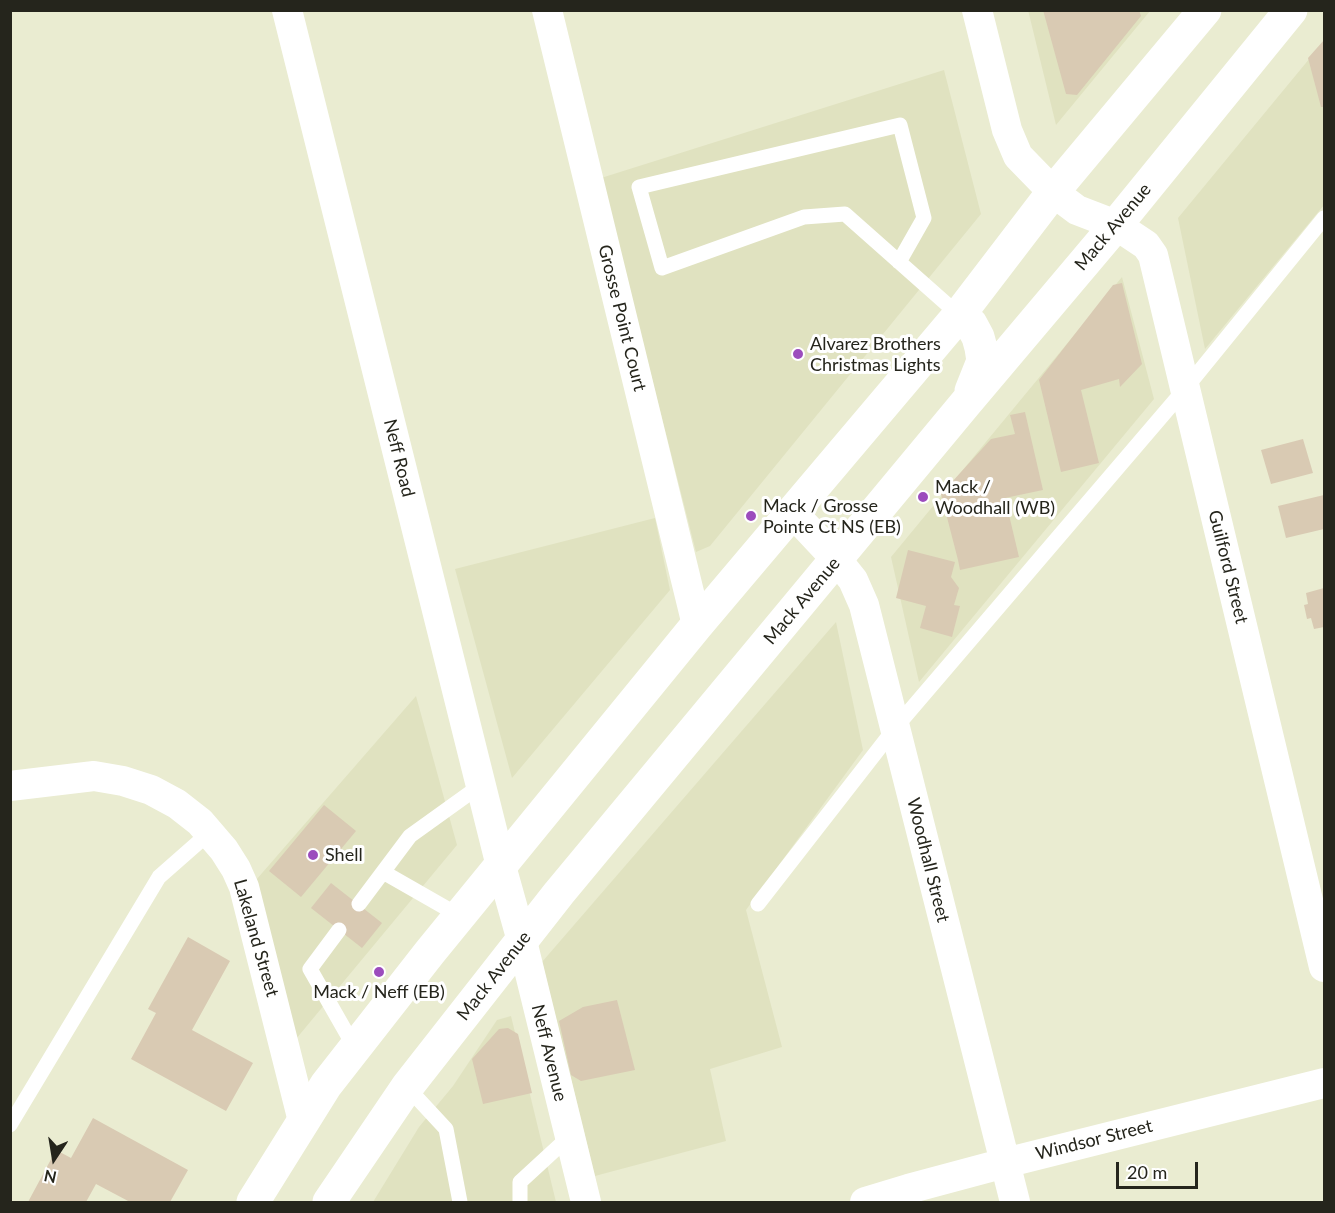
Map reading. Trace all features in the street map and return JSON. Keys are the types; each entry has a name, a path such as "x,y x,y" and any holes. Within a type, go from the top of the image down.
{"main road":[{"path":"253,1203 326,1084 460,916 697,625 802,522 959,315 1065,201 1205,10"},
{"name":"Mack Avenue","path":"329,1203 407,1087 559,893 1116,225 1291,10"},
{"path":"959,315 971,324 978,337 982,355 981,366 965,404"}],"street":[{"name":"Neff Road","path":"287,10 512,904"},
{"name":"Grosse Point Court","path":"547,10 697,625"},
{"path":"978,10 1007,130 1018,156 1065,201"},
{"name":"Guilford Street","path":"1065,201 1116,225 1146,245 1154,255 1324,967"},
{"name":"Woodhall Street","path":"802,522 853,580 864,605 1015,1203"},
{"name":"Lakeland Street","path":"10,786 94,776 123,781 151,790 177,804 200,822 224,850 244,887 303,1121"},
{"name":"Neff Avenue","path":"512,904 586,1203"},
{"name":"Windsor Street","path":"865,1203 1005,1163 1324,1083"}],"lane":[{"path":"899,262 924,218 900,125 639,187 662,268 804,217 844,214 959,315"},
{"path":"759,904 895,728 1185,389 1324,218"},
{"path":"359,904 410,836 481,785"},
{"path":"10,1125 159,877 209,833"},
{"path":"383,872 460,916"},
{"path":"339,930 310,969 355,1048"},
{"path":"407,1087 446,1129 460,1203"},
{"path":"520,1203 520,1182 570,1136"}],"shaded area":[{"path":"1028,10 1150,11 1056,125"},
{"path":"1324,41 1324,205 1205,349 1178,218"},
{"path":"944,70 981,214 710,546 696,552 601,178"},
{"path":"1122,277 1154,399 919,682 891,557"},
{"path":"655,518 670,590 512,778 455,569"},
{"path":"836,622 863,750 746,910 782,1047 710,1069 726,1141 595,1176 542,962"},
{"path":"416,696 457,845 296,1039 256,880"},
{"path":"511,1016 556,1202 373,1202 419,1127 453,1086 497,1020"}],"building":[{"path":"1043,10 1139,10 1141,16 1077,95 1066,94"},
{"path":"1324,40 1324,107 1321,107 1308,58"},
{"path":"1122,283 1142,364 1120,387 1119,379 1081,390 1099,463 1061,472 1039,380 1113,285"},
{"path":"1025,412 1043,490 1005,498 1019,557 960,570 941,494 991,439 1015,434 1010,415"},
{"path":"1303,439 1313,473 1271,484 1261,450"},
{"path":"1324,495 1324,529 1286,538 1278,506"},
{"path":"908,550 955,562 951,577 959,588 954,605 960,606 952,637 920,628 926,606 896,598"},
{"path":"1324,588 1324,627 1314,629 1311,618 1307,619 1304,605 1308,604 1306,593"},
{"path":"324,805 356,831 301,897 269,871"},
{"path":"331,883 382,923 362,948 311,908"},
{"path":"188,937 230,961 192,1030 253,1063 226,1111 131,1059 156,1013 148,1009"},
{"path":"617,1000 635,1070 581,1081 571,1075 559,1021 583,1007"},
{"path":"508,1028 518,1034 532,1093 483,1104 472,1059 499,1029"},
{"path":"93,1118 188,1170 170,1202 130,1202 96,1184 86,1202 28,1202 56,1150 71,1158"}],"place":[{"name":"Alvarez Brothers Christmas Lights","path":"798,354"},
{"name":"Mack / Woodhall (WB)","path":"923,497"},
{"name":"Mack / Grosse Pointe Ct NS (EB)","path":"751,516"},
{"name":"Shell","path":"313,855"},
{"name":"Mack / Neff (EB)","path":"379,972"}]}
